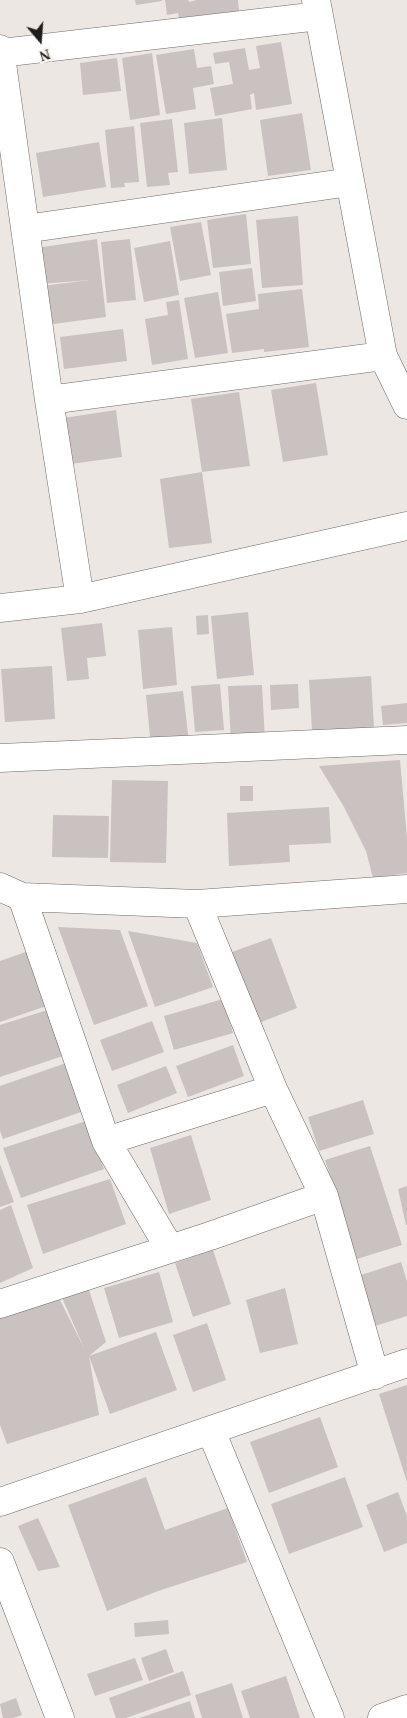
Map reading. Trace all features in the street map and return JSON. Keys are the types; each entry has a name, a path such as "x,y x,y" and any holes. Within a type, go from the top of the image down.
{"street":[{"path":"80,599 49,400 0,51 318,8 383,356 407,406"},
{"path":"25,229 350,182"},
{"path":"49,400 383,356"},
{"path":"0,608 80,599 407,526"},
{"path":"0,758 407,740"},
{"path":"170,1249 106,1141 11,892 197,904 407,890"},
{"path":"197,904 273,1089 324,1196 375,1374"},
{"path":"106,1141 273,1089"},
{"path":"0,1304 210,1236 324,1196"},
{"path":"0,1502 407,1363"},
{"path":"211,1431 330,1718"},
{"path":"0,1562 60,1718"},
{"path":"382,1718 407,1709"}],"building":[{"path":"135,0 162,0 162,1 136,5"},
{"path":"165,0 188,0 189,2 197,0 238,0 239,11 179,18 178,13 167,15"},
{"path":"281,42 292,104 256,110 254,93 250,95 252,109 215,116 210,88 233,84 229,62 215,64 213,53 245,48 249,70 260,68 256,46"},
{"path":"194,49 197,68 211,66 214,84 193,88 196,109 166,114 156,55"},
{"path":"152,53 160,115 130,120 122,58"},
{"path":"117,58 121,91 83,95 80,63"},
{"path":"302,113 311,170 268,176 260,120"},
{"path":"222,118 227,170 189,174 184,123"},
{"path":"172,119 178,172 168,173 170,185 147,187 140,123"},
{"path":"134,126 139,182 124,183 125,187 111,188 105,130"},
{"path":"99,142 106,187 43,197 36,153"},
{"path":"246,214 251,264 213,268 207,220"},
{"path":"298,216 303,285 262,288 256,220"},
{"path":"201,222 211,275 180,281 170,227"},
{"path":"97,239 106,317 46,325 42,286 90,280 41,284 36,248"},
{"path":"130,239 136,300 107,303 101,242"},
{"path":"170,241 179,295 144,302 134,248"},
{"path":"252,268 256,301 223,306 219,272"},
{"path":"302,289 309,347 264,352 264,349 232,353 226,314 259,309 258,294"},
{"path":"218,292 228,353 195,358 184,298"},
{"path":"179,300 188,359 152,365 145,319 168,315 166,302"},
{"path":"123,329 127,361 64,369 60,337"},
{"path":"316,383 328,455 283,462 271,390"},
{"path":"239,392 250,466 202,472 191,399"},
{"path":"116,410 122,457 63,465 57,419"},
{"path":"202,472 212,543 169,548 160,479"},
{"path":"248,612 254,675 217,679 211,616"},
{"path":"208,615 209,634 197,635 196,616"},
{"path":"102,623 106,656 87,658 89,679 67,681 61,628"},
{"path":"172,627 177,685 143,689 138,630"},
{"path":"52,666 55,719 5,722 1,669"},
{"path":"371,676 374,728 312,731 309,680"},
{"path":"220,684 224,730 195,732 191,686"},
{"path":"298,684 299,708 271,710 270,685"},
{"path":"262,685 265,741 231,743 228,686"},
{"path":"183,691 189,742 151,747 146,695"},
{"path":"407,703 407,723 383,725 381,706"},
{"path":"400,760 407,838 407,873 373,878 366,851 344,807 319,766"},
{"path":"112,780 168,781 166,863 110,862"},
{"path":"240,786 253,786 253,801 240,801"},
{"path":"329,807 331,843 289,845 290,862 229,866 227,813"},
{"path":"53,815 109,816 108,858 52,857"},
{"path":"58,927 120,930 148,1006 94,1025"},
{"path":"128,931 197,943 213,987 155,1007"},
{"path":"271,938 297,1008 259,1023 232,952"},
{"path":"37,948 55,1003 0,1022 0,961"},
{"path":"223,999 233,1033 174,1050 164,1016"},
{"path":"57,1007 72,1053 0,1077 0,1025"},
{"path":"152,1021 164,1052 112,1071 100,1040"},
{"path":"233,1045 244,1076 188,1097 176,1066"},
{"path":"66,1063 84,1111 3,1139 0,1131 0,1086"},
{"path":"166,1066 177,1093 128,1113 117,1085"},
{"path":"363,1100 374,1134 319,1151 308,1117"},
{"path":"86,1121 104,1169 21,1198 3,1148"},
{"path":"191,1135 211,1200 169,1214 150,1148"},
{"path":"370,1146 402,1245 357,1259 325,1160"},
{"path":"0,1164 14,1202 0,1207"},
{"path":"110,1179 126,1224 43,1254 27,1205"},
{"path":"407,1186 407,1225 406,1225 398,1189"},
{"path":"11,1205 33,1268 0,1283 0,1210"},
{"path":"213,1250 231,1304 193,1317 175,1263"},
{"path":"401,1262 407,1281 407,1316 375,1326 358,1276"},
{"path":"159,1272 173,1322 119,1338 104,1288"},
{"path":"88,1287 106,1342 89,1356 99,1415 7,1444 0,1425 0,1316 57,1294 84,1348 60,1293"},
{"path":"285,1288 298,1344 260,1353 246,1300"},
{"path":"207,1323 226,1380 193,1392 173,1335"},
{"path":"156,1332 177,1390 110,1414 89,1356"},
{"path":"407,1385 407,1482 379,1394"},
{"path":"320,1417 338,1467 269,1493 250,1442"},
{"path":"146,1477 165,1530 228,1508 247,1562 158,1591 107,1611 68,1505"},
{"path":"345,1477 363,1527 289,1554 271,1504"},
{"path":"398,1492 407,1516 407,1543 384,1552 366,1505"},
{"path":"38,1518 60,1567 38,1571 18,1526"},
{"path":"168,1620 169,1634 135,1637 134,1623"},
{"path":"166,1649 174,1672 149,1681 141,1658"},
{"path":"135,1658 143,1680 95,1696 87,1674"},
{"path":"183,1671 191,1695 126,1718 116,1718 109,1698"},
{"path":"286,1676 300,1718 250,1718 241,1691"},
{"path":"232,1683 243,1718 202,1718 195,1695"},
{"path":"16,1698 22,1715 13,1718 3,1718 0,1704"},
{"path":"190,1701 195,1718 139,1718"}]}
